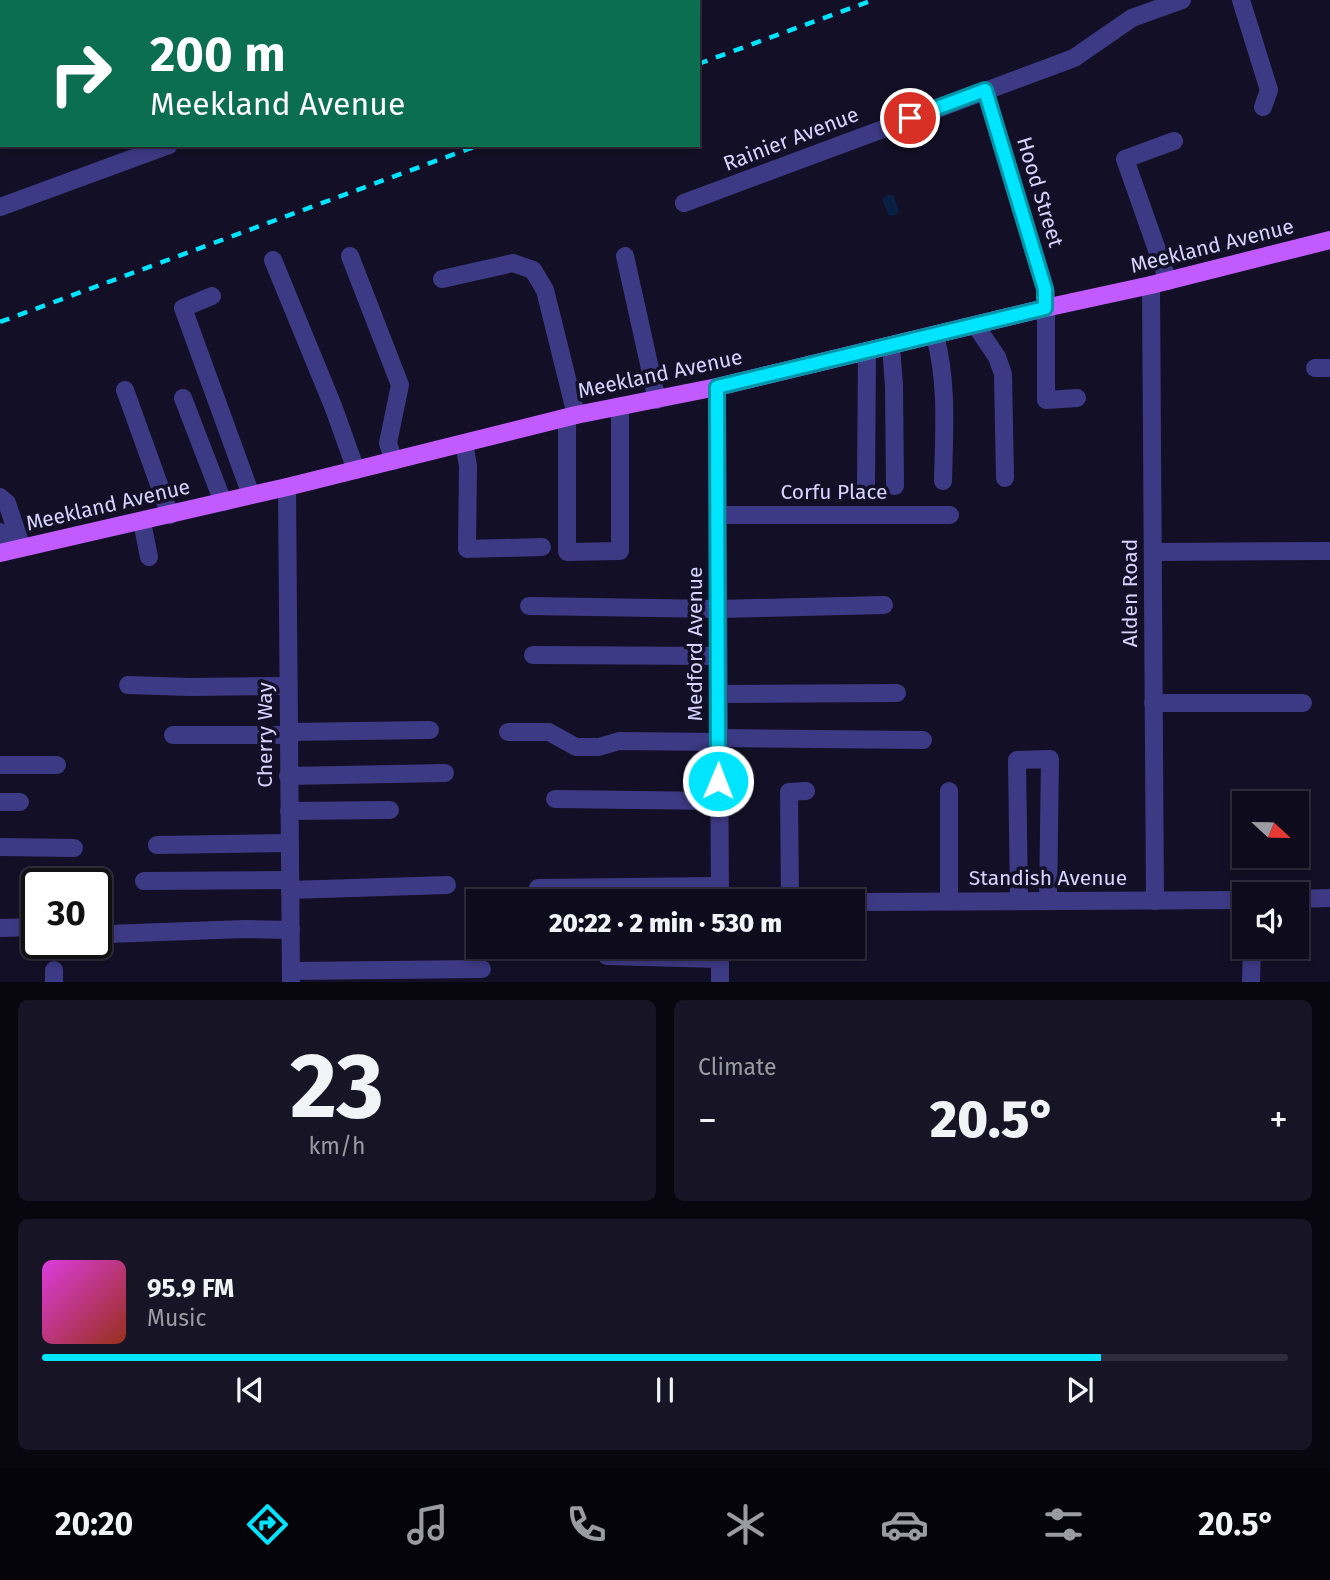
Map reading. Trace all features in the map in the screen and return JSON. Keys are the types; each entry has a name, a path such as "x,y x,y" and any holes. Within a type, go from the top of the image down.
{"main road":[{"name":"Meekland Avenue","path":"9,551 142,522 572,417 867,352 1330,240"}],"street":[{"name":"Rainier Avenue","path":"684,203 1074,58 1132,18 1182,0"},
{"path":"1241,0 1269,90 1263,107"},
{"name":"Hood Street","path":"985,90 1045,289 1046,400 1077,398"},
{"name":"Alden Road","path":"1155,901 1153,552 1160,283 1125,159 1174,141"},
{"path":"0,207 164,147"},
{"path":"350,256 400,385 388,443 394,461"},
{"path":"625,256 657,400"},
{"path":"274,260 356,470"},
{"path":"442,279 513,263 533,270 544,290 572,417 567,552 620,551 620,407"},
{"path":"212,296 183,308 251,495"},
{"path":"976,326 997,357 1003,374 1005,478"},
{"path":"934,336 942,369 943,481"},
{"path":"891,346 895,486"},
{"path":"866,486 867,352"},
{"name":"Medford Avenue","path":"717,387 719,889"},
{"path":"125,390 170,515"},
{"path":"183,398 223,502"},
{"path":"464,443 468,466 467,549 542,547"},
{"name":"Cherry Way","path":"287,487 291,976"},
{"path":"0,497 7,503 9,551"},
{"name":"Corfu Place","path":"718,515 950,515"},
{"path":"142,522 149,557"},
{"path":"0,532 9,551"},
{"path":"1153,552 1330,551"},
{"path":"529,606 718,609 884,604"},
{"path":"533,655 718,656"},
{"path":"128,685 287,686"},
{"path":"719,694 897,693"},
{"path":"1153,703 1303,703"},
{"path":"173,735 430,730"},
{"path":"508,732 549,732 576,747 599,747 619,741 923,740"},
{"path":"1019,901 1017,760 1050,759 1048,901"},
{"path":"0,765 57,765"},
{"path":"288,776 445,773"},
{"path":"790,889 789,792 806,791"},
{"path":"949,791 949,901"},
{"path":"289,805 348,799"},
{"path":"555,799 718,801"},
{"path":"0,802 20,802"},
{"path":"289,805 390,810"},
{"path":"157,845 289,844"},
{"path":"0,847 74,848"},
{"path":"144,881 447,885"},
{"path":"538,888 568,889"},
{"path":"1309,899 1330,898"},
{"name":"Standish Avenue","path":"865,902 1232,900"},
{"path":"0,928 21,928"},
{"path":"112,934 291,930"},
{"path":"720,959 720,982"},
{"path":"1251,982 1252,959"},
{"path":"291,976 482,969"}],"water":[{"path":"893,195 899,211 896,215 889,216 882,199"}],"railway":[{"path":"700,63 873,0"},
{"path":"0,322 474,147"}],"route":[{"path":"718,781 717,387 1045,308 1046,292 985,90 910,118"}]}
